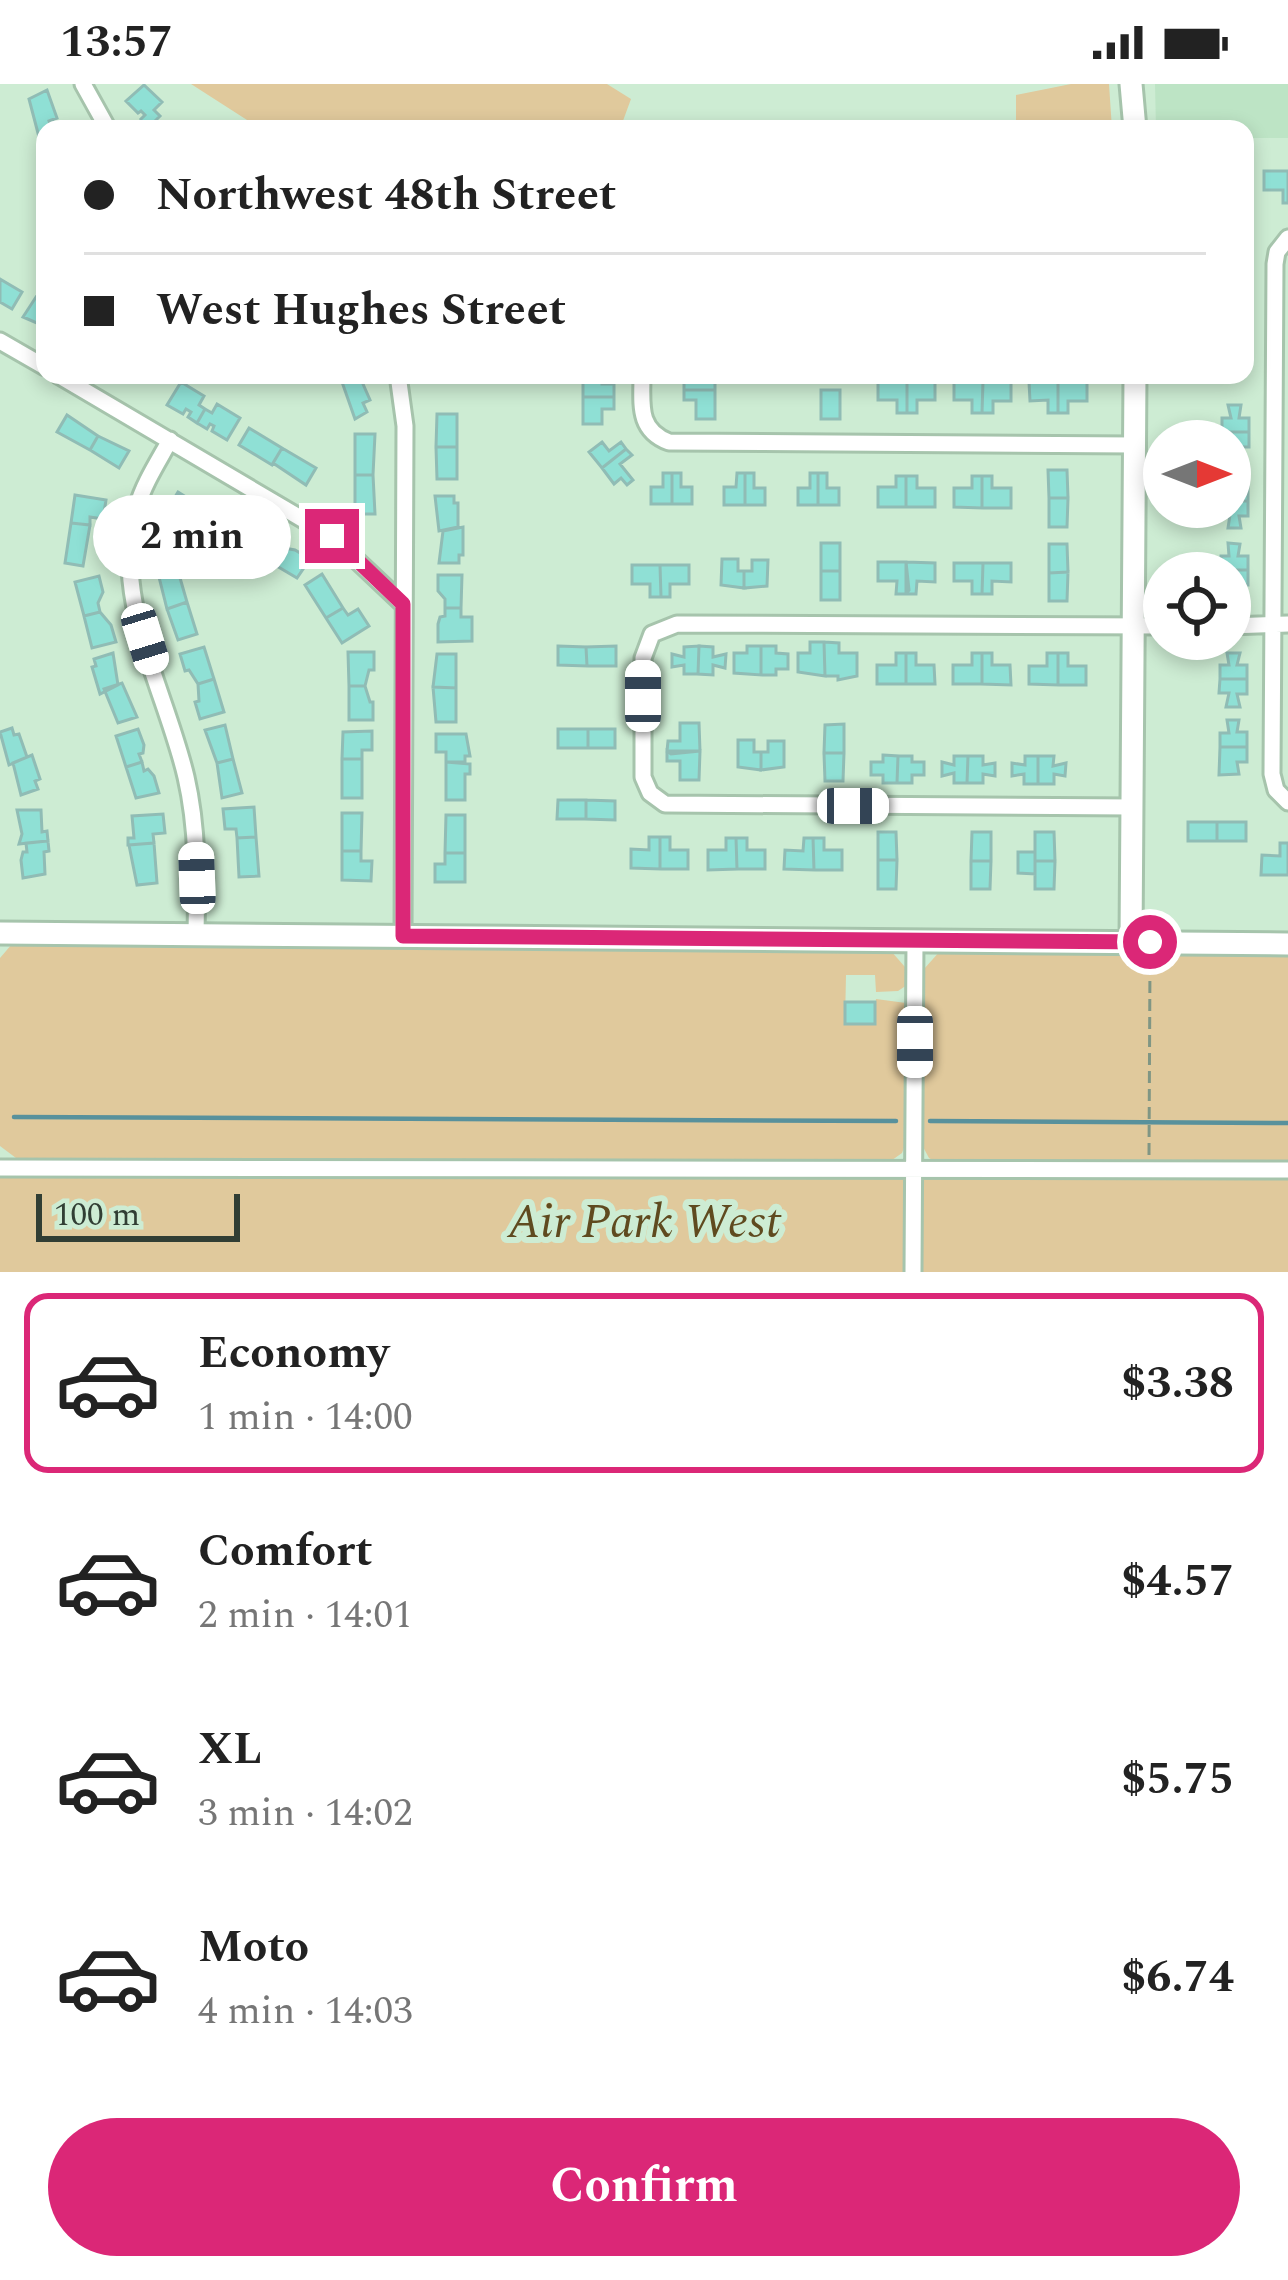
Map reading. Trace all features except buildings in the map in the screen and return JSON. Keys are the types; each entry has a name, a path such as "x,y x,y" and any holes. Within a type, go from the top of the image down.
{"main road":[{"path":"1131,84 1134,120"},
{"path":"1136,384 1132,807 1141,948"},
{"path":"0,933 915,940 1141,948 1288,944"}],"street":[{"path":"83,84 103,120"},
{"path":"1288,238 1275,264 1281,624 1272,774 1276,790 1288,802"},
{"path":"0,341 36,362"},
{"path":"74,384 332,536 403,604"},
{"path":"399,384 405,426 403,936"},
{"path":"642,384 643,420 659,438 676,442 1135,445"},
{"path":"170,440 136,510 129,567 134,602 187,780 196,847 196,934"},
{"path":"1132,807 676,806 657,800 643,777 646,643 659,629 677,624 1143,626"},
{"path":"1251,625 1281,624"},
{"path":"913,1272 915,940"},
{"path":"0,1168 1288,1170"}],"path":[{"path":"1141,948 1150,1156"}],"shaded area":[{"path":"1155,84 1288,84 1288,138 1254,138 1254,120 1156,120"}],"green space":[{"path":"191,84 607,84 631,99 623,120 247,120"},
{"path":"1071,84 1109,84 1111,120 1016,120 1016,95"},
{"path":"12,944 891,951 905,967 907,985 898,991 876,992 875,975 846,975 845,1024 874,1024 876,999 906,1003 905,1145 888,1163 16,1158 0,1146 0,958"},
{"path":"941,950 1288,952 1288,1166 936,1162 929,1158 922,1145 924,969"},
{"name":"Air Park West","path":"0,1168 1288,1170 1288,1272 0,1272"}],"waterway":[{"path":"14,1117 896,1121"},
{"path":"930,1121 1288,1123"}],"route":[{"path":"332,536 403,604 403,936 1150,942"}]}
